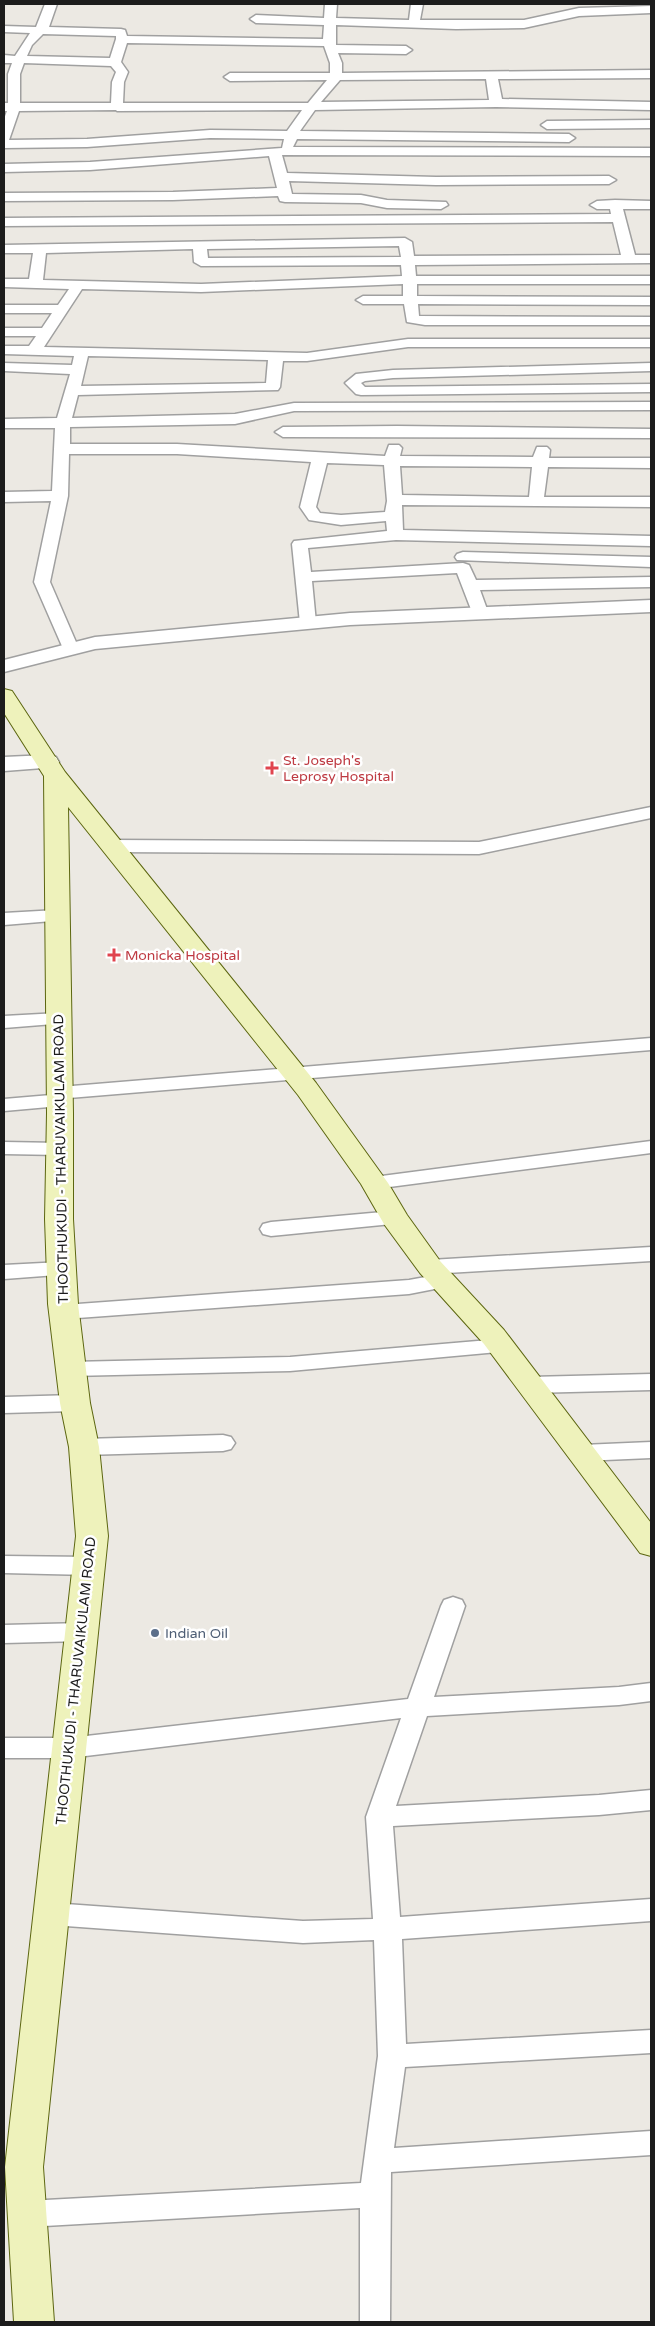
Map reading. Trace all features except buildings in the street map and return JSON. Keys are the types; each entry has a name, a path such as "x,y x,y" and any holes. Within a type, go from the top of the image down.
{"main road":[{"path":"4,696 52,769 296,1075 374,1184 394,1218 436,1274 501,1346 651,1545"},
{"name":"THOOTHUKUDI - THARUVAIKULAM ROAD","path":"34,2322 24,2167 92,1536 84,1448 75,1403 64,1312 59,1219 59,1019 52,769"}],"street":[{"path":"4,138 9,107 9,74 27,44 45,24 50,4"},
{"path":"331,4 328,22 330,46 341,63 336,77 294,129 280,152 280,177 285,198 361,199 387,204 457,205"},
{"path":"414,24 417,4"},
{"path":"256,20 414,24 524,24 579,12 651,9"},
{"path":"4,29 121,33 122,39 115,62"},
{"path":"122,39 406,50"},
{"path":"12,44 27,44"},
{"path":"4,59 115,62"},
{"path":"115,62 122,72 118,82 117,108"},
{"path":"461,63 651,62"},
{"path":"230,76 336,77 651,74"},
{"path":"491,75 496,103"},
{"path":"608,89 618,106 625,125"},
{"path":"9,107 413,106 496,103 651,106"},
{"path":"4,144 88,143 294,129 651,124"},
{"path":"294,129 635,139"},
{"path":"88,143 90,166"},
{"path":"4,168 90,166 280,152 606,166"},
{"path":"280,177 436,181 606,166 651,152"},
{"path":"606,166 629,259"},
{"path":"4,197 173,196 285,192"},
{"path":"586,205 617,211"},
{"path":"4,222 617,211 651,205"},
{"path":"4,248 405,242 410,280 412,320 425,322 651,321"},
{"path":"200,245 201,288"},
{"path":"35,284 40,248"},
{"path":"201,262 408,259 651,259"},
{"path":"597,260 604,321"},
{"path":"4,283 201,288 410,280 651,280"},
{"path":"37,351 36,347 78,284"},
{"path":"363,300 651,301"},
{"path":"4,308 62,309"},
{"path":"4,332 46,332"},
{"path":"4,350 307,357 408,343 651,343"},
{"path":"71,649 42,582 60,496 63,423 71,391 76,383 82,352"},
{"path":"71,391 273,387 276,357"},
{"path":"4,367 79,370"},
{"path":"651,367 393,374 361,377 352,383 361,392 651,388"},
{"path":"536,502 539,462 545,433 540,390"},
{"path":"4,423 235,419 294,407 651,406"},
{"path":"396,535 392,461 400,407"},
{"path":"283,432 397,430 651,434"},
{"path":"61,449 177,449 392,461 651,463"},
{"path":"320,458 308,507 315,517 341,520 394,508 536,502 651,502"},
{"path":"4,497 60,496"},
{"path":"308,623 300,544 396,535 651,541"},
{"path":"461,538 463,563 469,585 480,612"},
{"path":"303,577 463,563 651,562"},
{"path":"469,585 651,582"},
{"path":"4,666 95,643 308,623 480,612 651,606"},
{"path":"4,764 52,769"},
{"path":"112,846 479,848 651,812"},
{"path":"4,919 57,916"},
{"path":"4,1022 59,1019"},
{"path":"4,1105 60,1096 651,1044"},
{"path":"374,1184 651,1147"},
{"path":"4,1148 60,1149"},
{"path":"271,1230 394,1218"},
{"path":"64,1312 409,1287 436,1274 651,1254"},
{"path":"4,1272 62,1269"},
{"path":"71,1369 290,1364 501,1346"},
{"path":"530,1385 651,1382"},
{"path":"4,1405 75,1403"},
{"path":"84,1448 223,1442"},
{"path":"582,1453 651,1450"},
{"path":"4,1564 90,1566"},
{"path":"375,2322 378,2161 392,2056 387,1929 379,1817 453,1606"},
{"path":"4,1634 82,1632"},
{"path":"4,1748 69,1748 417,1707 651,1692"},
{"path":"379,1817 599,1805 651,1800"},
{"path":"52,1914 302,1932 387,1929 651,1910"},
{"path":"392,2056 651,2042"},
{"path":"378,2161 651,2143"},
{"path":"27,2214 376,2194"}],"place":[{"name":"St. Joseph's Leprosy Hospital","path":"272,768"},
{"name":"Monicka Hospital","path":"114,955"},
{"name":"Indian Oil","path":"155,1633"}]}
